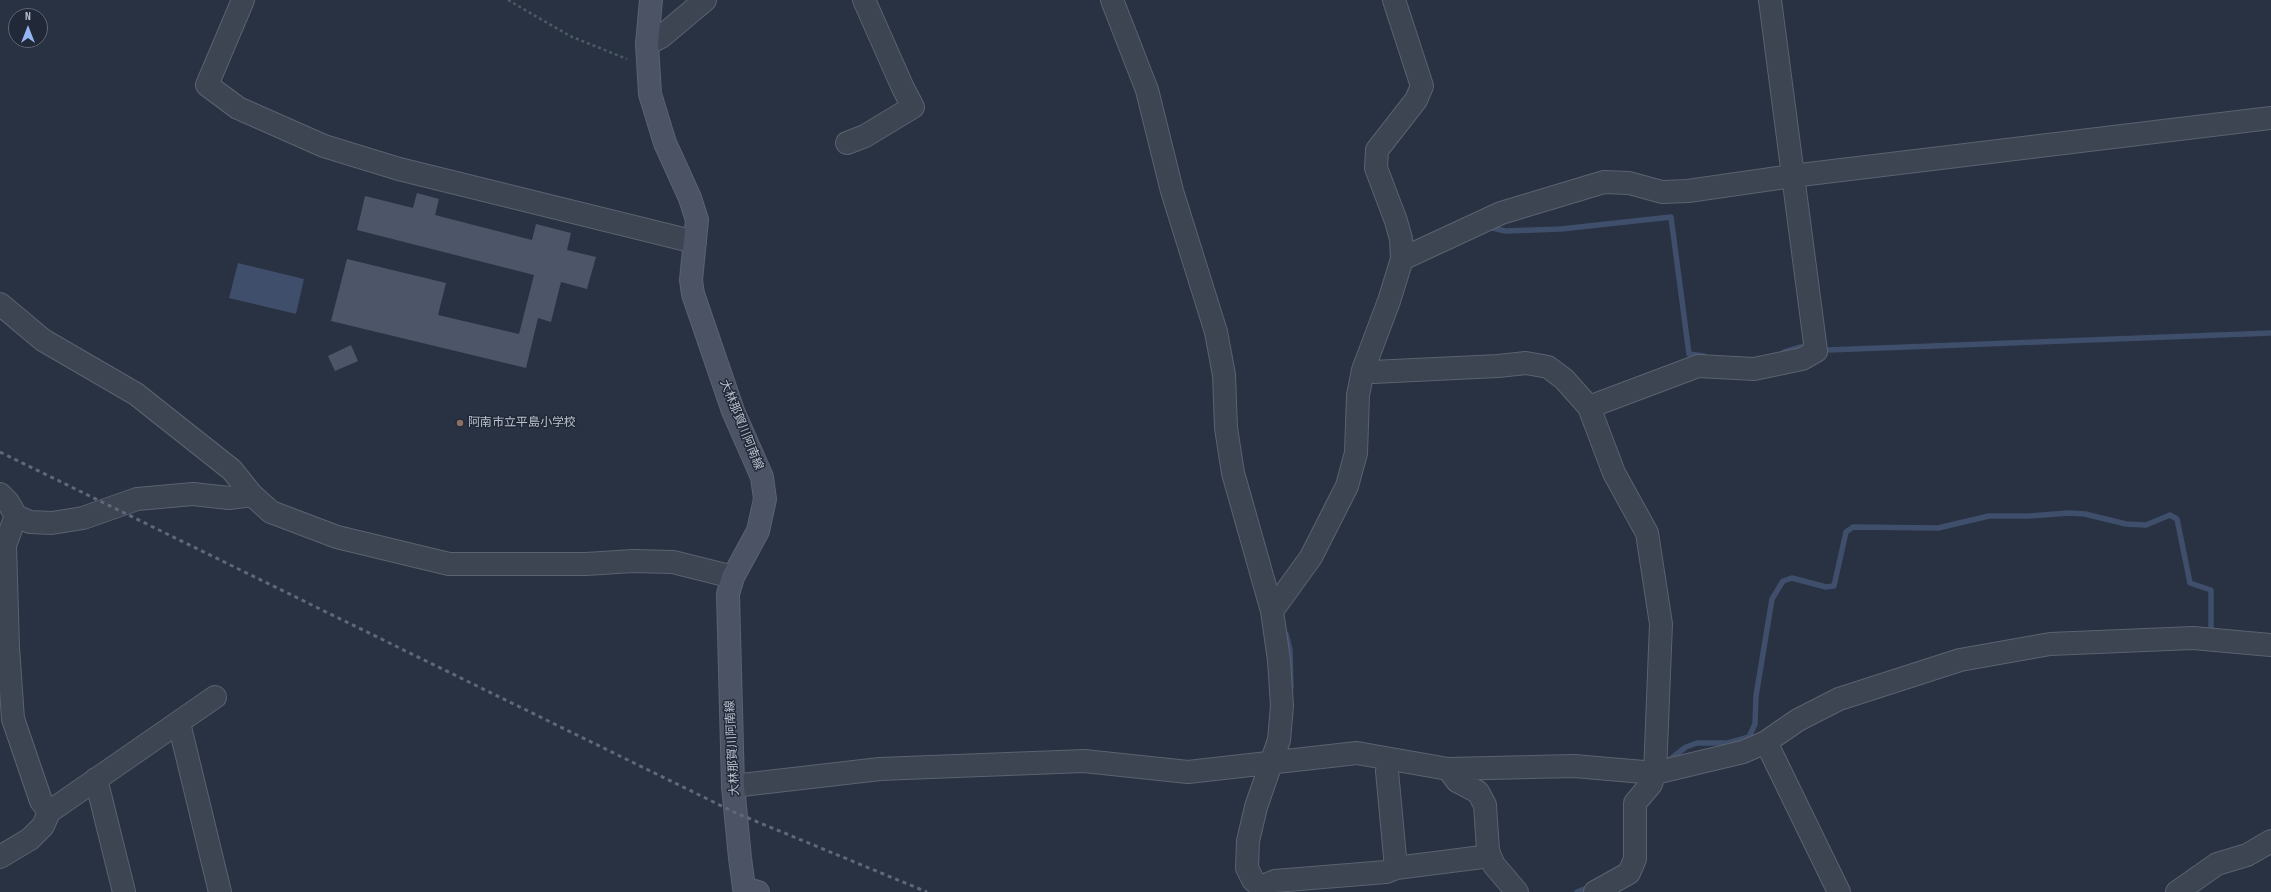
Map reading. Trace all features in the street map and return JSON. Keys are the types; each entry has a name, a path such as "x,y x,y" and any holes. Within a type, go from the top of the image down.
{"main road":[{"name":"大林那賀川阿南線","path":"650,0 647,44 647,67 650,94 665,143 690,198 697,220 692,280 693,294 733,411 756,458 762,477 765,499 758,530 733,577 728,594 733,786 748,891"}],"street":[{"path":"243,0 206,85 238,108 324,146 391,167 507,197 695,242"},
{"path":"647,44 661,37 705,0"},
{"path":"847,143 865,136 913,107 902,88 864,0"},
{"path":"1112,0 1147,90 1172,191 1216,332 1224,375 1226,428 1233,473 1272,611 1279,660 1282,706 1279,740 1256,807 1248,841 1247,868 1253,880 1266,886 1386,872 1396,868 1490,856"},
{"path":"1272,611 1311,557 1346,486 1356,453 1358,395 1368,371 1402,259 1401,239 1396,221 1376,168 1377,150 1416,100 1422,86 1394,0"},
{"path":"1589,407 1698,366 1754,369 1802,359 1816,351 1770,0"},
{"path":"1402,259 1501,214 1604,182 1629,183 1662,192 1688,191 1792,176 2271,118"},
{"path":"0,304 43,340 136,394 232,470 252,495 271,512 338,537 449,564 586,564 633,561 673,562 733,577"},
{"path":"1368,371 1498,366 1526,363 1548,367 1564,379 1589,407 1614,473 1647,533 1661,624 1655,773 1651,784 1635,803 1635,859 1629,873 1595,892"},
{"path":"0,494 8,502 16,516 30,522 52,523 83,518 137,499 193,494 229,498 252,495"},
{"path":"16,516 5,545 4,647 13,719 20,744 41,801 49,812"},
{"path":"733,786 880,769 1084,762 1188,772 1357,753 1448,769 1574,766 1655,773 1743,752 1766,742 1798,720 1839,699 1960,660 2050,644 2193,638 2271,645"},
{"path":"0,857 30,839 42,826 49,812 215,697"},
{"path":"179,723 220,892"},
{"path":"1766,742 1839,892"},
{"path":"1390,759 1387,771 1396,868"},
{"path":"1448,769 1457,781 1478,792 1485,805 1488,850 1490,856 1494,865 1517,892"},
{"path":"96,779 124,892"},
{"path":"2177,892 2217,864 2247,854 2271,841"}],"path":[{"path":"508,0 570,36 647,67"}],"water":[{"path":"238,263 304,279 296,314 229,298"}],"building":[{"path":"417,193 439,199 435,215 532,240 536,224 571,233 567,250 596,257 587,289 561,282 551,322 538,318 526,368 331,321 347,259 446,283 438,315 519,334 534,275 357,230 365,196 413,208"},
{"path":"351,345 358,361 335,371 328,356"}],"waterway":[{"path":"1489,227 1505,231 1561,229 1671,217 1689,354 1704,356"},
{"path":"1828,350 2271,333"},
{"path":"1784,352 1801,347"},
{"path":"1669,760 1686,747 1697,743 1728,743 1749,737 1755,724 1756,696 1772,599 1783,581 1792,578 1826,587 1834,586 1846,532 1853,527 1938,528 1989,516 2029,516 2069,513 2085,514 2126,524 2146,525 2170,515 2177,519 2190,583 2211,590 2211,630 2216,631"},
{"path":"1286,634 1290,650 1291,687"},
{"path":"1577,892 1592,886"}],"railway":[{"path":"0,452 736,813 927,892"}],"place":[{"name":"阿南市立平島小学校","path":"460,423"}]}
